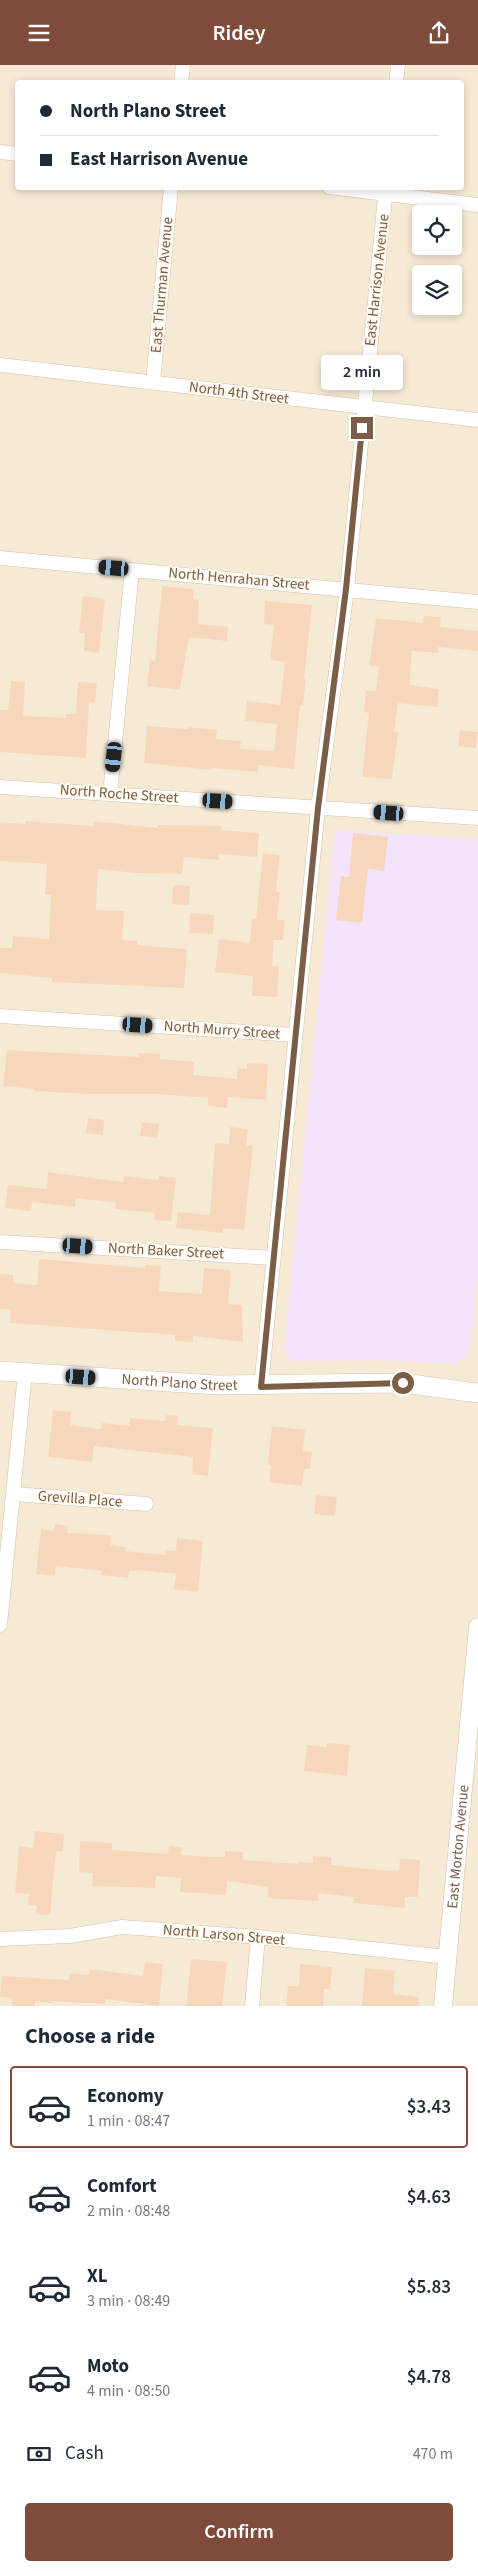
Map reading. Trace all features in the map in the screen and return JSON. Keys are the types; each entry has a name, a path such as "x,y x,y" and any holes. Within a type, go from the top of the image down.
{"main road":[{"name":"North Plano Street","path":"0,1371 261,1387 403,1383 478,1393"}],"street":[{"path":"181,80 183,65"},
{"path":"396,80 398,65"},
{"path":"0,152 15,153"},
{"name":"East Thurman Avenue","path":"153,382 172,190"},
{"path":"372,190 478,205"},
{"name":"East Harrison Avenue","path":"261,1387 318,808 346,589 386,191"},
{"name":"North 4th Street","path":"0,365 478,420"},
{"name":"North Henrahan Street","path":"0,558 478,602"},
{"path":"110,794 132,570"},
{"name":"North Roche Street","path":"0,787 478,818"},
{"name":"North Murry Street","path":"0,1016 295,1035"},
{"name":"North Baker Street","path":"0,1241 273,1258"},
{"path":"0,1625 25,1373"},
{"name":"Grevilla Place","path":"14,1495 146,1504"},
{"name":"East Morton Avenue","path":"443,2006 478,1627"},
{"name":"North Larson Street","path":"0,1939 70,1936 122,1927 258,1937 448,1957"},
{"path":"252,2006 258,1937"}],"shaded area":[{"path":"0,65 478,65 478,2006 0,2006"},
{"path":"335,830 478,839 478,1276 471,1346 468,1355 457,1364 378,1360 291,1361 284,1352"}],"building":[{"path":"162,586 194,589 193,599 199,600 198,624 228,627 227,641 189,637 180,690 147,686 150,660 155,661"},
{"path":"83,596 105,599 99,653 84,651 85,633 79,633"},
{"path":"265,601 312,605 304,679 306,679 303,705 300,705 294,769 258,765 258,772 212,768 212,770 144,763 147,726 217,730 216,739 241,741 240,749 274,751 277,724 245,721 247,701 280,705 285,662 270,660 274,625 264,624"},
{"path":"424,616 441,617 440,627 478,631 478,651 438,647 438,653 412,651 409,685 439,689 437,707 398,703 394,732 398,733 392,779 362,777 369,713 364,712 366,690 376,691 379,667 369,666 376,618 423,623"},
{"path":"11,681 25,682 23,716 66,718 66,714 76,714 78,682 97,683 95,703 89,702 86,758 0,752 0,710 8,710"},
{"path":"460,730 478,732 476,748 458,746"},
{"path":"25,821 93,826 93,821 158,828 158,825 221,826 221,830 259,833 257,857 219,854 219,860 184,857 182,874 135,873 98,869 96,910 124,911 122,940 137,941 137,945 187,949 184,988 52,982 52,978 0,973 0,948 12,948 13,936 49,939 51,895 45,895 47,864 0,861 0,822 25,824"},
{"path":"353,833 388,837 384,871 368,869 362,923 336,920 341,876 349,877"},
{"path":"263,853 280,855 276,891 280,892 277,920 285,920 283,940 274,940 272,966 279,966 277,997 252,996 253,976 215,972 219,939 250,943 252,918 256,919"},
{"path":"173,885 190,886 189,905 172,904"},
{"path":"190,913 214,915 213,934 189,933"},
{"path":"7,1050 139,1057 139,1053 160,1054 160,1059 194,1062 193,1075 237,1079 238,1068 247,1069 247,1063 268,1064 266,1100 228,1097 227,1108 208,1106 208,1098 158,1094 86,1094 34,1091 34,1089 3,1086"},
{"path":"88,1118 104,1120 103,1135 86,1133"},
{"path":"142,1122 159,1124 157,1138 140,1136"},
{"path":"230,1127 248,1129 246,1145 253,1146 244,1230 223,1228 223,1233 176,1228 178,1212 210,1215 215,1143 229,1144"},
{"path":"48,1172 123,1182 124,1176 159,1180 159,1176 176,1178 171,1221 154,1220 155,1213 115,1209 116,1203 76,1198 75,1207 32,1202 31,1211 5,1208 8,1185 47,1189"},
{"path":"39,1259 145,1268 145,1265 161,1266 159,1291 202,1294 204,1268 231,1270 228,1304 242,1305 243,1342 193,1336 193,1342 175,1341 175,1335 10,1323 11,1310 0,1309 0,1274 13,1275 13,1283 37,1285"},
{"path":"53,1410 71,1412 70,1425 101,1429 102,1423 130,1426 130,1418 165,1421 166,1415 178,1416 177,1425 213,1428 208,1476 192,1474 193,1457 94,1446 92,1462 48,1457"},
{"path":"272,1426 305,1430 303,1451 312,1452 310,1469 304,1469 302,1486 269,1482 271,1465 268,1465"},
{"path":"316,1495 337,1497 335,1516 314,1514"},
{"path":"55,1524 68,1526 67,1533 111,1535 110,1545 125,1547 125,1551 165,1555 165,1550 176,1551 177,1538 203,1541 198,1592 174,1589 176,1574 140,1570 129,1571 128,1578 101,1575 102,1571 56,1566 55,1576 36,1574 41,1529 54,1531"},
{"path":"327,1743 350,1745 347,1776 304,1771 307,1745 327,1747"},
{"path":"35,1831 64,1834 63,1851 56,1851 50,1915 36,1914 37,1906 28,1905 29,1894 15,1893 19,1846 33,1848"},
{"path":"80,1841 112,1843 112,1850 168,1854 169,1846 182,1847 181,1855 225,1857 225,1851 243,1852 243,1860 299,1864 299,1862 313,1863 313,1856 331,1857 331,1865 388,1871 399,1870 400,1858 420,1860 418,1897 405,1897 405,1908 353,1903 354,1897 318,1893 318,1901 268,1898 268,1887 227,1881 226,1895 180,1892 181,1878 156,1876 155,1888 92,1886 93,1873 79,1872"},
{"path":"191,1959 227,1962 222,2006 186,2006"},
{"path":"145,1962 163,1964 159,2006 105,1999 105,2004 35,2001 35,2006 12,2006 12,1998 0,1997 2,1976 69,1980 69,1973 89,1975 90,1969 143,1976"},
{"path":"300,1964 332,1967 330,1989 324,1989 323,2006 286,2006 288,1986 299,1986"},
{"path":"365,1968 395,1971 393,1994 419,1997 419,2006 362,2006"}],"route":[{"path":"362,428 346,589 318,808 261,1387 403,1383"}]}
